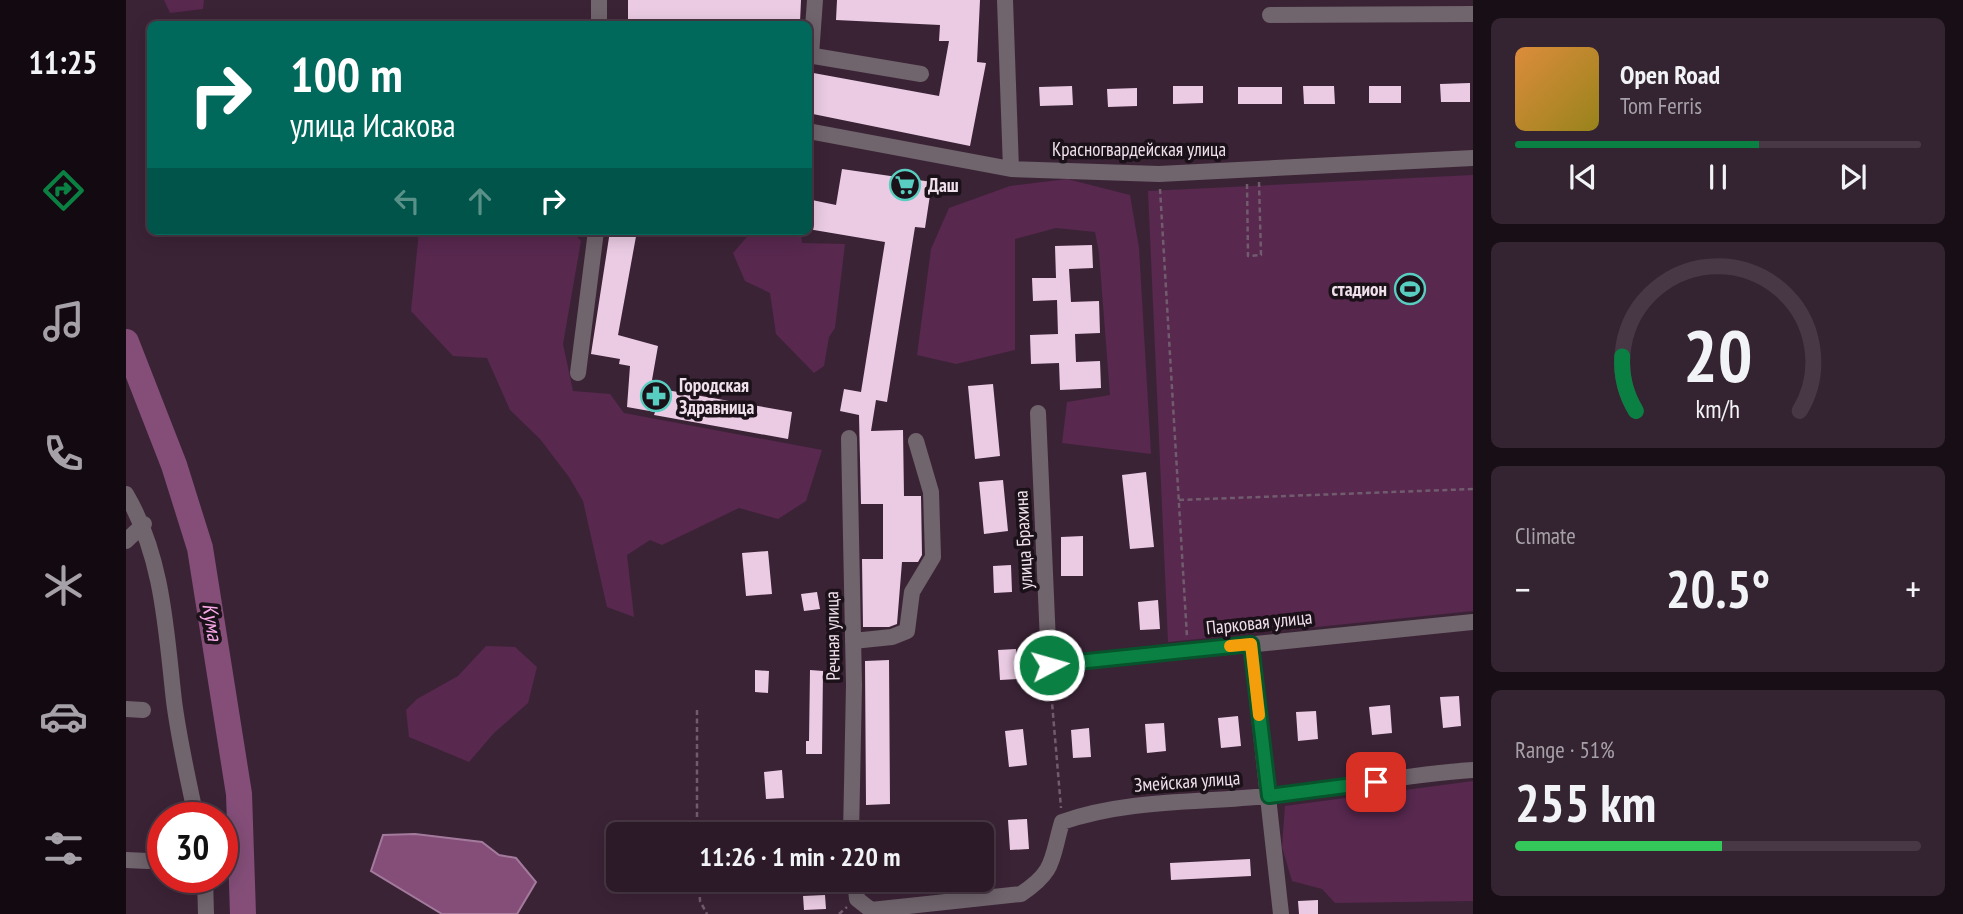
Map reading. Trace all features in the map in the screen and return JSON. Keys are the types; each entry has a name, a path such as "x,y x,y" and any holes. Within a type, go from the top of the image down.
{"street":[{"path":"599,0 599,21"},
{"path":"812,33 815,0"},
{"path":"1005,0 1011,169"},
{"path":"1270,15 1332,7 1473,14"},
{"path":"812,55 921,74"},
{"name":"Красногвардейская улица","path":"812,132 1011,169 1159,174 1473,158"},
{"path":"578,373 595,235"},
{"name":"улица Брахина","path":"1038,413 1049,665"},
{"name":"Речная улица","path":"849,438 853,641 851,822"},
{"path":"853,641 892,637 906,631 912,592 933,557 931,492 916,441"},
{"path":"126,494 144,524 157,578 171,659 174,702 192,802"},
{"path":"126,541 144,524"},
{"name":"Парковая улица","path":"1049,665 1473,622"},
{"path":"1251,644 1281,914"},
{"path":"126,709 143,710"},
{"name":"Змейская улица","path":"1062,822 1129,806 1269,796 1473,770"},
{"path":"856,892 857,899 871,909 983,907 1021,894 1040,882 1051,866 1062,822"},
{"path":"126,860 147,861"},
{"path":"205,893 205,914"}],"path":[{"path":"1252,169 1261,255 1248,256 1252,169"},
{"path":"1159,174 1188,651"},
{"path":"1179,500 1473,489"},
{"path":"1049,665 1062,822"},
{"path":"697,710 698,822"},
{"path":"700,892 700,901 707,914"}],"shaded area":[{"path":"164,0 204,0 203,9 170,13"},
{"path":"1473,175 1473,611 1168,642 1148,191"},
{"path":"1067,179 1130,195 1139,248 1151,454 1062,443 1067,402 1110,395 1095,232 1056,228 1015,239 1015,350 956,364 917,355 931,249 949,208 1010,186"},
{"path":"419,235 576,235 581,241 563,344 573,391 610,394 624,413 822,450 806,501 778,519 739,508 662,545 650,540 627,555 634,617 607,607 583,501 569,477 540,439 510,410 487,358 453,356 411,311"},
{"path":"749,235 801,235 802,243 845,244 835,328 829,337 824,366 814,373 776,334 770,293 745,281 733,253"},
{"path":"486,646 515,647 537,667 528,703 494,733 469,762 409,737 406,710 417,699 458,676"},
{"path":"1473,781 1473,901 1335,903 1322,889 1292,881 1282,847 1285,806"},
{"path":"415,834 482,842 499,855 516,858 536,882 517,914 442,914 371,871 383,835"}],"building":[{"path":"628,0 801,0 800,21 628,21"},
{"path":"837,0 980,0 977,62 986,63 970,146 812,114 812,73 939,96 949,41 939,41 940,25 836,20"},
{"path":"1470,83 1470,102 1441,102 1440,84"},
{"path":"1072,86 1073,105 1040,106 1039,87"},
{"path":"1173,86 1203,86 1203,103 1173,104"},
{"path":"1303,86 1334,86 1335,104 1304,104"},
{"path":"1369,86 1401,86 1401,103 1369,103"},
{"path":"1238,87 1282,87 1282,104 1238,104"},
{"path":"1137,88 1137,106 1108,107 1107,89"},
{"path":"842,169 932,182 925,228 915,227 887,402 876,400 871,431 903,430 904,496 921,496 922,555 918,562 902,562 897,624 889,627 863,627 862,559 883,559 883,504 861,504 859,415 840,411 844,389 861,392 885,242 812,230 812,200 836,205"},
{"path":"609,235 636,235 618,335 658,346 652,380 657,381 655,388 792,412 788,439 654,415 655,412 627,407 630,366 619,364 620,359 591,354"},
{"path":"1092,245 1093,268 1069,269 1071,302 1099,301 1100,333 1075,334 1076,362 1100,361 1101,388 1060,390 1059,363 1031,364 1030,335 1058,334 1057,300 1033,301 1032,278 1056,278 1055,246"},
{"path":"993,384 1000,456 975,459 968,386"},
{"path":"1146,472 1154,547 1130,549 1122,475"},
{"path":"1003,480 1008,531 984,534 979,482"},
{"path":"1083,536 1083,576 1061,576 1061,537"},
{"path":"768,551 772,594 746,596 742,553"},
{"path":"1011,565 1012,592 994,593 993,566"},
{"path":"817,592 820,609 804,611 801,594"},
{"path":"1158,600 1160,629 1140,630 1138,602"},
{"path":"1016,649 1018,679 1000,680 998,650"},
{"path":"889,660 890,804 866,805 865,661"},
{"path":"755,670 769,671 768,693 755,692"},
{"path":"810,670 823,671 822,754 806,754 806,741 809,741"},
{"path":"1459,696 1461,726 1443,728 1440,697"},
{"path":"1390,705 1392,733 1372,735 1369,707"},
{"path":"1316,711 1318,739 1298,741 1296,712"},
{"path":"1238,716 1241,746 1221,748 1218,718"},
{"path":"1164,723 1166,751 1147,753 1145,724"},
{"path":"1089,728 1091,757 1073,758 1071,730"},
{"path":"1023,729 1027,765 1009,767 1005,731"},
{"path":"782,770 784,798 766,799 764,772"},
{"path":"1027,819 1029,849 1010,850 1008,820"},
{"path":"1250,859 1251,876 1171,880 1170,863"},
{"path":"825,895 826,909 804,910 803,896"},
{"path":"1318,900 1318,914 1299,914 1298,901"}],"waterway":[{"name":"Кума","path":"126,342 174,465 200,548 239,794 243,914"}],"slow traffic":[{"path":"1230,646 1251,644 1259,715"}],"place":[{"name":"Даш","path":"905,185"},
{"name":"стадион","path":"1410,289"},
{"name":"Городская Здравница","path":"656,396"}],"route":[{"path":"1049,665 1251,644 1269,796 1376,782"}]}
